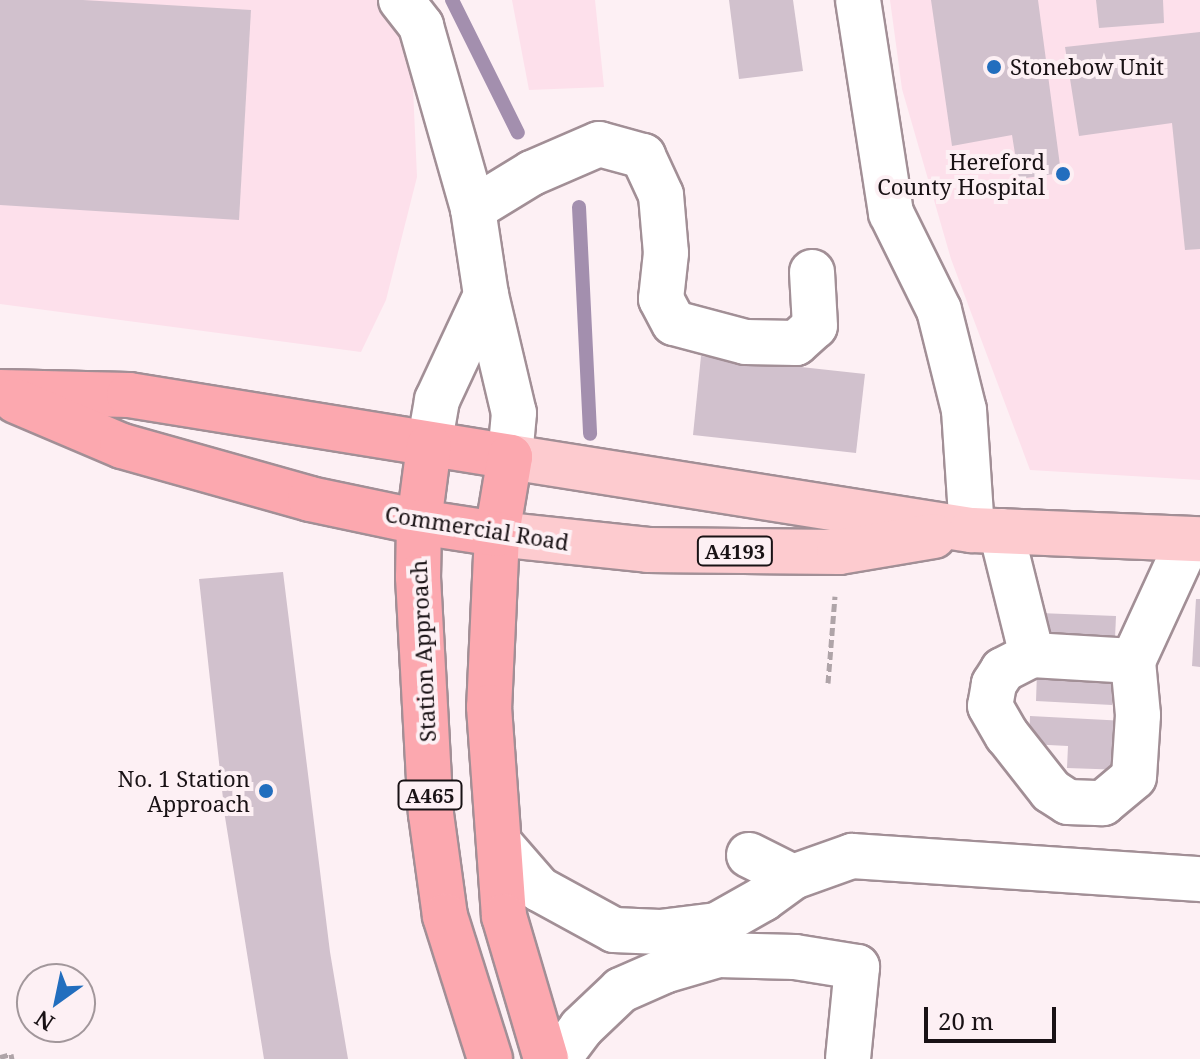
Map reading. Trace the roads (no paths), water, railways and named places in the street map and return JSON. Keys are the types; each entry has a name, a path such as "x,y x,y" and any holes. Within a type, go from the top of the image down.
{"highway":[{"name":"Commercial Road","path":"0,393 129,395 510,457"},
{"name":"Commercial Road","path":"0,393 122,446 310,499 419,522 497,534"},
{"name":"Station Approach","path":"429,446 419,522 418,577 431,814 445,916 490,1059"},
{"path":"497,534 510,457"},
{"name":"A465","path":"497,534 489,707 504,916 546,1059"}],"main road":[{"name":"Commercial Road","path":"510,457 987,531 1195,539"},
{"name":"Commercial Road","path":"497,534 648,550 839,552 987,531"}],"street":[{"path":"401,0 421,26 473,209 486,295 514,413 510,457"},
{"path":"858,0 891,213 939,310 964,410 987,531 1032,655"},
{"path":"473,209 532,173 599,144 643,156 661,195 666,253 661,299 674,323 746,342 796,343 815,326 812,272"},
{"path":"429,446 437,400 486,295"},
{"path":"1133,661 1032,655 1003,670 994,684 990,706 1007,735 1051,791 1068,802 1103,803 1134,777 1138,715 1133,661 1195,539"},
{"path":"499,843 539,889 614,930 662,951 795,957 857,967 848,1059"},
{"path":"749,855 793,877"},
{"path":"558,1059 581,1028 662,951 717,925 793,877 852,856 1200,879"}],"waterway":[{"path":"452,0 518,133"},
{"path":"579,207 590,434"}],"place":[{"name":"Stonebow Unit","path":"994,67"},
{"name":"Hereford County Hospital","path":"1063,174"},
{"name":"No. 1 Station Approach","path":"266,791"}]}
